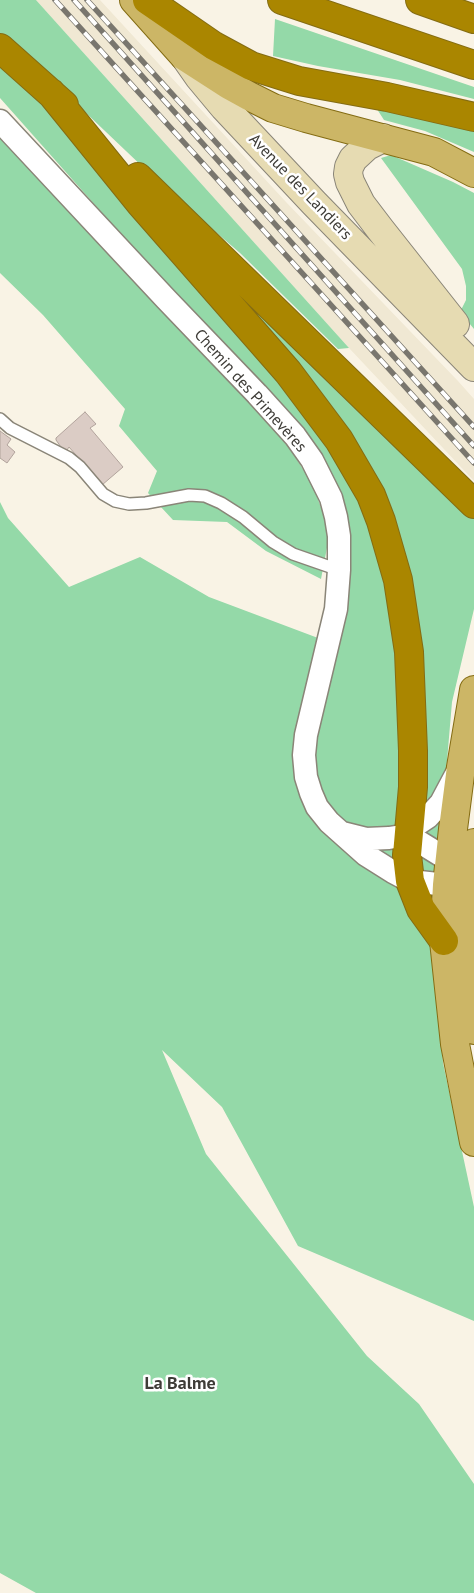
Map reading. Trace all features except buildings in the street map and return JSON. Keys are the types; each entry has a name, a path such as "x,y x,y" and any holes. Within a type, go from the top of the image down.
{"highway":[{"path":"147,0 214,46 251,66 299,82 387,97 474,118"},
{"path":"282,0 474,65"},
{"path":"420,0 474,19"},
{"path":"0,48 51,93 474,504"},
{"path":"51,93 140,202 288,372 339,440 370,496 381,521 398,580 408,652 414,751 407,855 410,881 421,909 444,941"}],"main road":[{"name":"Avenue des Landiers","path":"134,0 184,56 198,78 224,107 474,368"},
{"path":"184,56 229,86 273,108 434,152 474,173"},
{"path":"382,138 367,146 353,159 348,174 354,192 401,258 474,345"},
{"path":"473,1138 455,1044 444,941 454,876 461,767 474,690"},
{"path":"474,844 454,876 466,955 474,1030"}],"street":[{"name":"Chemin des Primevères","path":"0,121 296,436 322,478 331,498 339,536 339,587 336,609 306,735 304,754 306,777 317,807 329,822 366,855 410,881 454,876"},
{"path":"454,876 429,847 408,835 416,825 428,817 441,803 461,767"},
{"name":"Chemin des Primevères","path":"342,833 366,839 408,835"}],"lane":[{"path":"0,419 10,428 69,458 80,467 103,494 115,501 129,504 146,503 189,495 205,496 222,503 273,542 293,554 339,570"}],"shaded area":[{"path":"36,0 100,0 286,202 458,381 474,399 474,481 349,348"}],"green space":[{"path":"0,0 36,0 349,348 338,349 240,253 167,190 44,73 0,37"},
{"path":"275,19 474,87 474,99 400,80 273,56"},
{"path":"0,62 474,517 474,609 452,702 438,867 436,942 443,1063 474,1207 474,1321 298,1246 222,1107 162,1050 206,1154 367,1356 419,1404 474,1484 474,1593 36,1593 0,1573 0,502 8,518 69,587 140,557 209,597 334,644 338,500 190,312 0,98"},
{"path":"375,106 474,129 474,152 425,131 384,120"},
{"path":"0,137 275,426 312,483 330,532 321,579 266,551 227,522 173,520 148,493 157,471 119,426 125,409 43,315 0,273"},
{"path":"391,155 474,193 474,329 460,312 466,300 466,286 462,269 381,158"}],"railway":[{"path":"55,0 474,463"},
{"path":"74,0 474,446"},
{"path":"87,0 474,427"}],"district":[{"name":"La Balme","path":"180,1384"}]}
